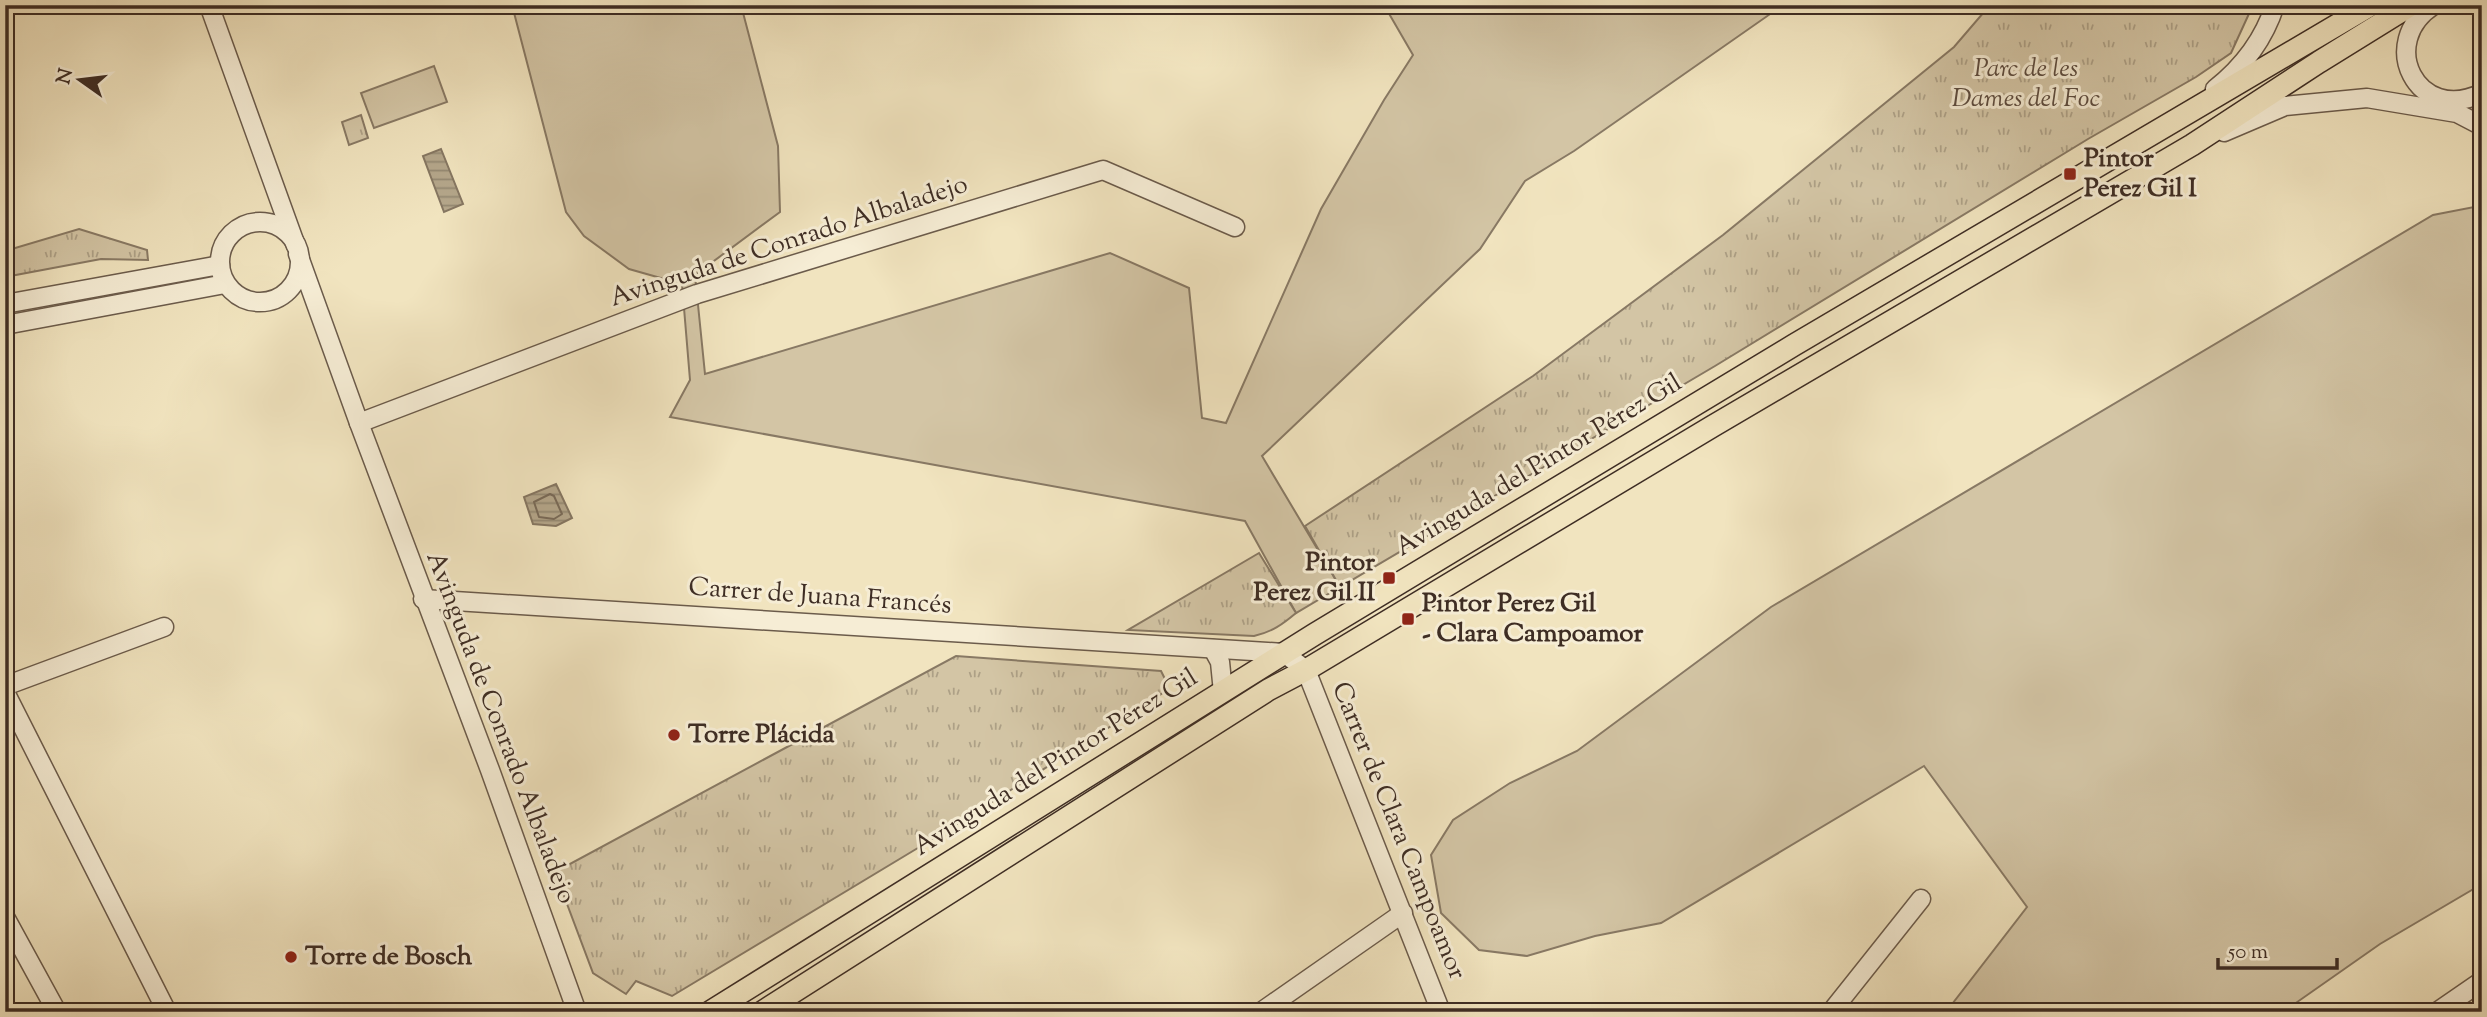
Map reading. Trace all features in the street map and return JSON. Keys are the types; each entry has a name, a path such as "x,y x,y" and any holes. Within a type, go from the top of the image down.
{"main road":[{"name":"Avinguda del Pintor Pérez Gil","path":"710,1012 1284,653 1770,359 2371,5"},
{"name":"Avinguda del Pintor Pérez Gil","path":"762,1012 1268,690 2192,145 2319,62 2424,7"}],"street":[{"name":"Avinguda de Conrado Albaladejo","path":"209,5 359,424 490,770 577,1012"},
{"path":"2169,123 2232,75 2263,36 2275,5"},
{"path":"2424,7 2410,33 2405,52 2409,72 2428,94 2443,100 2460,100 2482,93"},
{"path":"2192,145 2285,106 2367,98 2457,113 2482,126"},
{"name":"Avinguda de Conrado Albaladejo","path":"359,424 697,294 1103,170 1235,227"},
{"path":"253,222 271,223 280,227 297,250 296,278 285,292 268,301 248,300 240,296 225,284 220,265 223,246 230,235 270,210 278,196"},
{"path":"5,304 220,265"},
{"path":"5,325 225,284"},
{"path":"285,292 303,292 314,300"},
{"name":"Carrer de Juana Francés","path":"424,599 1284,653"},
{"path":"5,686 164,627"},
{"path":"1213,649 1220,662 1223,692"},
{"path":"1284,653 1306,670"},
{"name":"Carrer de Clara Campoamor","path":"1306,670 1441,1012"},
{"path":"5,692 167,1012"},
{"path":"1831,1012 1921,898"},
{"path":"1261,1012 1404,913"},
{"path":"5,917 57,1012"},
{"path":"2437,1012 2482,981"}],"green space":[{"path":"512,5 741,5 778,146 780,212 695,275 705,374 1110,253 1189,288 1202,418 1226,423 1321,209 1413,55 1384,5 1783,5 1574,151 1525,181 1480,249 1262,456 1340,587 1296,613 1245,521 670,417 690,380 682,284 629,269 584,236 566,212"},
{"name":"Parc de les Dames del Foc","path":"1990,5 2253,5 2231,53 2196,77 1340,587 1305,526 1533,376 1723,235 1954,47"},
{"path":"434,66 447,102 374,128 361,93"},
{"path":"361,115 368,138 349,145 342,122"},
{"path":"2474,207 2482,213 2482,884 2380,944 2283,1012 1946,1012 2027,907 1924,766 1661,923 1595,936 1527,956 1479,950 1441,913 1431,855 1453,820 1510,783 1577,751 1771,607 2433,215"},
{"path":"79,229 147,250 148,260 101,259 5,277 5,251"},
{"path":"1259,553 1296,613 1277,627 1254,636 1128,630"},
{"path":"956,656 1161,671 1166,681 1166,691 956,825 672,996 636,981 626,994 593,973 555,872"}],"water":[{"path":"441,149 463,204 444,212 423,156"},
{"path":"556,484 572,518 556,526 533,524 524,497"}],"place":[{"name":"Pintor Perez Gil I","path":"2070,174"},
{"name":"Pintor Perez Gil II","path":"1389,578"},
{"name":"Pintor Perez Gil - Clara Campoamor","path":"1408,619"},
{"name":"Torre Plácida","path":"674,735"},
{"name":"Torre de Bosch","path":"291,957"}]}
